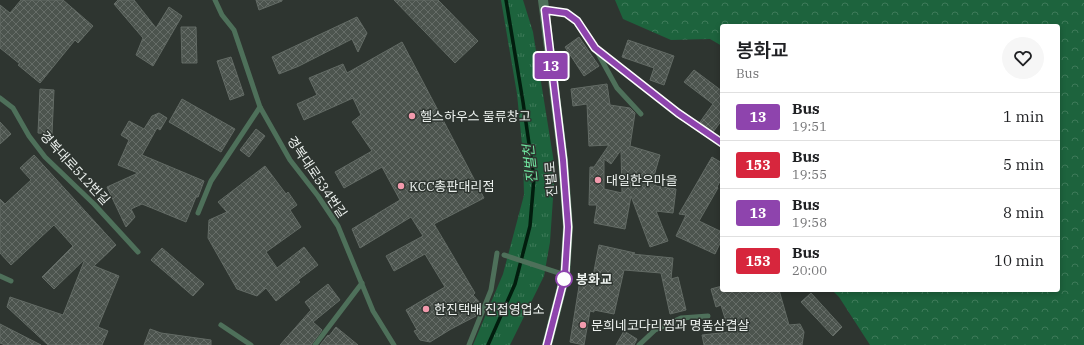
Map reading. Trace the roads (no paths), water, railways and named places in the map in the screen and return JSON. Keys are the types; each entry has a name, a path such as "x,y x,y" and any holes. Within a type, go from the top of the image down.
{"street":[{"name":"진벌로","path":"544,5 563,160 568,227 565,275 547,345"}],"lane":[{"name":"경복대로534번길","path":"215,0 222,15 234,30 260,107 290,160 318,196 338,226 373,310 394,345"},
{"name":"진벌로","path":"544,5 566,13 577,21 595,48 617,88 641,114"},
{"name":"진벌로","path":"595,48 678,113 720,142"},
{"name":"경복대로512번길","path":"0,98 12,108 29,136 45,157 94,204 138,252"},
{"path":"198,213 211,181 260,107"},
{"path":"470,345 491,290 497,253"},
{"path":"504,255 565,275"},
{"path":"0,276 11,281"},
{"path":"315,345 362,283"},
{"path":"639,345 655,330 681,318 708,316"},
{"path":"221,325 251,345"}],"waterway":[{"name":"진벌천","path":"488,345 515,284 530,226 534,178 506,0"}],"place":[{"name":"헬스하우스 물류창고","path":"412,116"},
{"name":"대일한우마을","path":"598,180"},
{"name":"KCC총판대리점","path":"401,186"},
{"name":"봉화교","path":"564,279"},
{"name":"한진택배 진접영업소","path":"426,309"},
{"name":"문희네코다리찜과 명품삼겹살","path":"583,325"}]}
